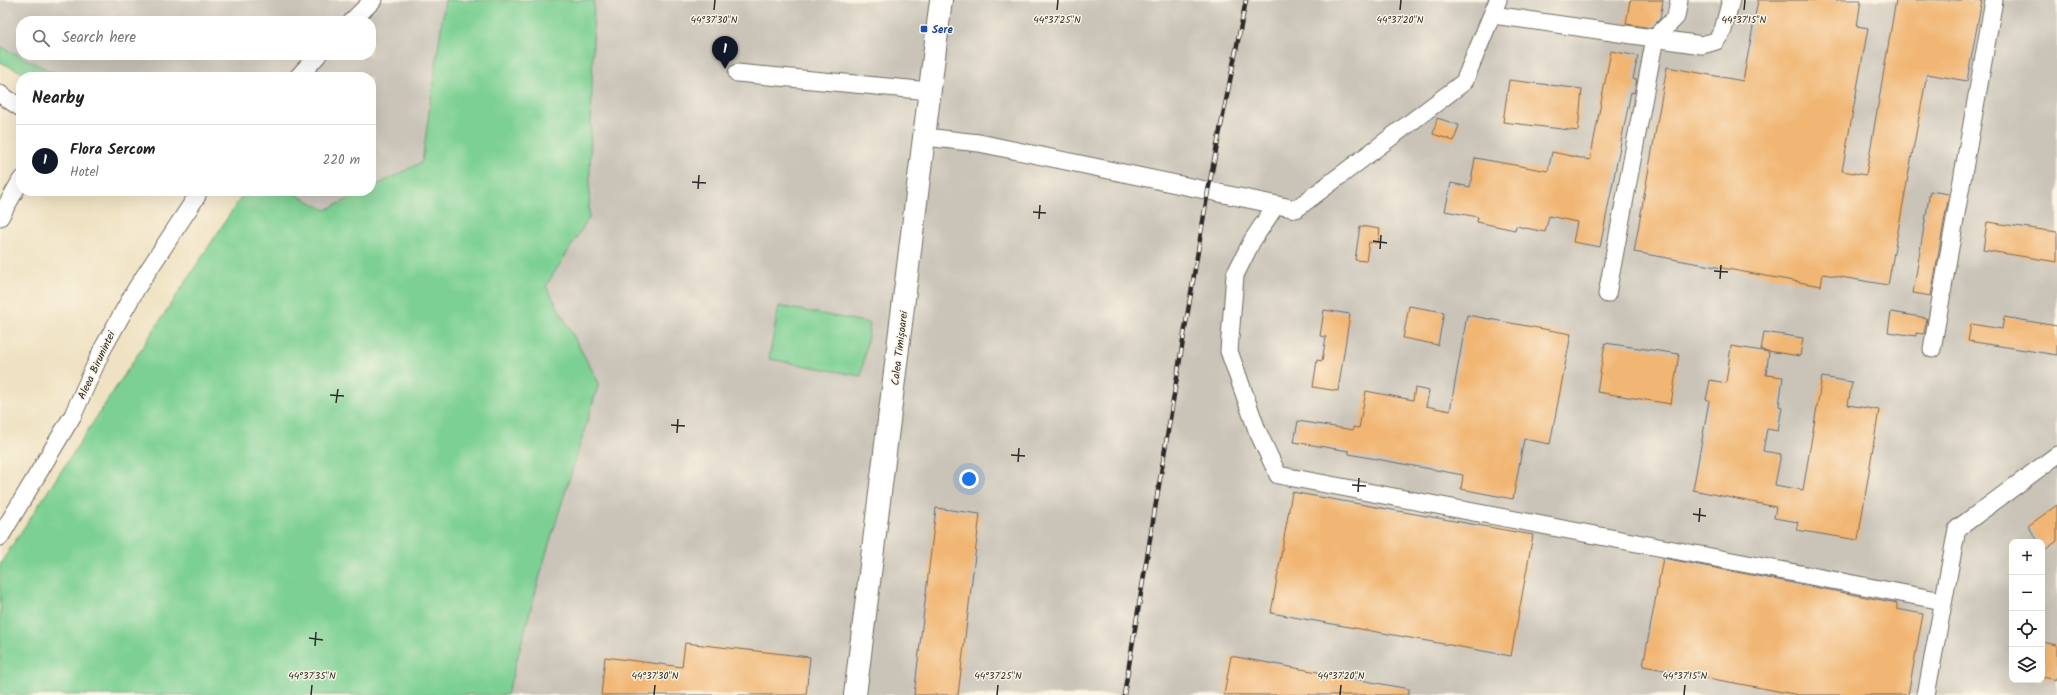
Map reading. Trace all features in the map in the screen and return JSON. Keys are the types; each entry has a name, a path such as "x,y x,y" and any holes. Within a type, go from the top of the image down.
{"main road":[{"name":"Calea Timișoarei","path":"855,695 942,0"}],"street":[{"path":"357,16 372,0"},
{"path":"1607,294 1655,38 1676,17 1679,0"},
{"path":"925,138 979,143 1296,209 1464,82 1496,8 1655,38 1702,45 1716,41 1724,30 1731,0"},
{"path":"1932,349 1994,0"},
{"path":"303,72 313,60"},
{"path":"737,73 930,91"},
{"path":"0,94 16,105"},
{"path":"0,217 16,189"},
{"name":"Aleea Birunintei","path":"0,538 73,415 102,350 136,289 194,196"},
{"path":"1276,205 1252,241 1235,275 1229,351 1257,430 1278,475 1943,601"},
{"path":"1926,695 1957,528 2057,455"}],"shaded area":[{"path":"0,0 445,0 422,162 376,185 376,72 52,72 28,60 376,60 376,16 16,16 16,54 0,46"},
{"path":"594,0 2057,0 2057,695 507,695 546,554 599,383 546,286 589,218"},
{"path":"299,196 355,196 326,210"}],"green space":[{"path":"445,0 594,0 589,218 546,286 599,383 546,554 507,695 0,695 0,564 242,196 299,196 326,210 355,196 376,196 376,185 422,162"},
{"path":"0,46 16,54 16,60 28,60 52,72 21,72 0,62"},
{"path":"779,306 870,323 861,376 769,359"}],"building":[{"path":"1630,0 1663,0 1660,19 1651,28 1626,24"},
{"path":"1758,0 1861,0 1857,26 1868,28 1842,171 1866,175 1896,0 1982,0 1967,81 1927,74 1888,285 1823,274 1821,286 1634,252 1667,67 1743,81"},
{"path":"1611,51 1638,56 1633,79 1637,80 1634,93 1631,92 1600,247 1573,242 1577,222 1549,216 1545,232 1516,226 1515,230 1477,222 1478,217 1445,211 1451,183 1470,187 1475,158 1548,171 1552,152 1590,160"},
{"path":"1509,80 1582,89 1578,131 1503,122"},
{"path":"1437,118 1459,125 1454,141 1433,134"},
{"path":"1930,191 1949,194 1931,296 1913,293"},
{"path":"1987,222 2057,232 2057,262 1983,250"},
{"path":"1360,226 1380,229 1378,243 1369,242 1366,261 1355,260"},
{"path":"1409,306 1444,312 1438,345 1403,338"},
{"path":"1324,310 1350,314 1338,391 1313,387 1317,360 1322,361 1326,337 1320,336"},
{"path":"1891,312 1927,318 1924,334 1916,333 1916,336 1888,332"},
{"path":"1467,315 1571,334 1550,444 1524,439 1513,499 1461,489 1463,475 1349,454 1349,451 1294,442 1298,421 1353,430 1353,427 1359,428 1366,391 1413,400 1415,388 1429,391 1426,406 1450,411"},
{"path":"2004,317 2057,326 2057,355 1968,341 1971,324 2002,329"},
{"path":"1764,332 1803,338 1800,356 1761,350"},
{"path":"1605,343 1679,354 1671,404 1597,392"},
{"path":"1731,346 1769,352 1766,375 1783,377 1779,406 1782,407 1778,431 1767,429 1763,451 1781,454 1775,485 1803,490 1822,377 1852,382 1848,405 1879,410 1858,540 1796,530 1798,522 1774,518 1776,507 1693,490 1709,401 1706,400 1710,380 1726,383"},
{"path":"1292,492 1533,535 1511,656 1271,613"},
{"path":"2057,505 2057,541 2045,550 2045,539 2037,539 2028,526"},
{"path":"936,508 980,514 958,695 914,695"},
{"path":"1663,558 1897,603 1897,609 1923,614 1908,695 1799,695 1643,666"},
{"path":"685,643 810,657 806,695 601,695 605,657 682,667"},
{"path":"2045,643 2057,645 2057,680 2045,678"},
{"path":"1231,656 1409,689 1409,695 1224,695"}],"railway":[{"path":"1124,695 1208,191 1246,0"}],"place":[{"name":"Sere","path":"924,29"},
{"name":"Flora Sercom","path":"725,69"}]}
